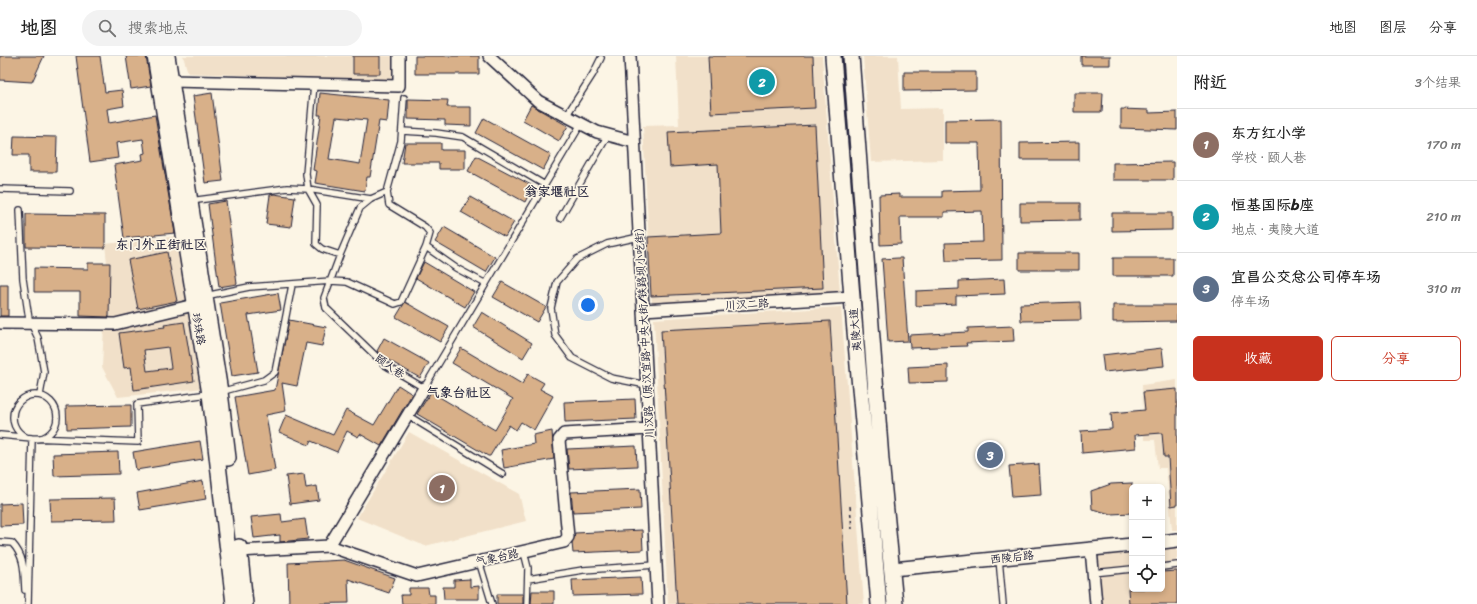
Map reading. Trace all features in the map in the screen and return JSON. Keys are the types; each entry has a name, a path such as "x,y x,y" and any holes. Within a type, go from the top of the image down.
{"main road":[{"name":"珍珠路","path":"164,56 171,81 190,201 199,300"},
{"name":"珍珠路","path":"164,56 199,300 239,551 245,604"},
{"name":"夷陵大道","path":"833,56 852,297 879,604"},
{"name":"夷陵大道","path":"851,56 881,460 893,569 895,604"},
{"name":"珍珠路","path":"215,393 234,604"}],"street":[{"path":"171,81 399,86 399,56"},
{"path":"489,56 538,101 597,132 634,142"},
{"name":"川汉路（原汉宜路·中央大街/铁路坝小吃街）","path":"630,56 658,604"},
{"name":"川汉二路","path":"643,310 852,297"},
{"path":"0,323 31,322 115,324 199,300"},
{"path":"328,546 424,388"},
{"name":"气象台路","path":"239,551 328,546 417,576 564,542 568,538 559,440 564,434 649,430"},
{"path":"1165,542 1177,540"},
{"name":"西陵后路","path":"893,569 1129,545"},
{"path":"1091,549 1096,604"}],"lane":[{"path":"566,116 593,74 601,58"},
{"path":"314,84 306,174 308,189 317,205 316,244 322,249 340,255"},
{"path":"199,300 249,287 331,281 347,282 395,304 401,302 426,247 430,233 425,228 389,205 387,192 402,131 404,98"},
{"path":"424,388 582,124"},
{"path":"402,131 436,133 463,137 545,185"},
{"path":"560,218 608,135"},
{"path":"190,201 287,188 308,189 371,199"},
{"path":"0,189 70,191"},
{"name":"颐人巷","path":"387,192 371,199 360,208 324,298 326,308 386,365 424,388"},
{"path":"20,210 23,279 31,322 38,338 44,372 40,395"},
{"path":"639,237 607,244 577,259 558,282 551,308 555,335 572,358 611,378 647,385"},
{"path":"426,247 456,268 486,284"},
{"path":"0,435 32,438 138,442 137,404 215,393 264,380 275,372 292,285"},
{"path":"40,395 52,403 57,417 56,424 46,435 32,438 20,432 13,420 13,413 20,400 26,396 40,395"},
{"path":"408,415 503,474"},
{"path":"27,604 32,438"},
{"path":"0,542 12,543 19,551 23,561 27,604"},
{"path":"524,552 528,568 527,604"},
{"path":"999,558 1003,604"},
{"path":"479,561 492,604"},
{"path":"528,579 584,570 656,565"},
{"path":"1165,566 1177,565"},
{"path":"1093,573 1129,569"}],"path":[{"path":"850,506 852,529"}],"shaded area":[{"path":"183,56 392,56 392,81 188,73"},
{"path":"676,56 822,56 840,293 652,304 643,126 679,125"},
{"path":"863,56 898,56 901,109 943,108 943,160 871,162"},
{"path":"180,236 204,388 118,397 102,367 107,263 105,244"},
{"path":"841,307 864,604 668,604 654,319"},
{"path":"1177,380 1177,530 1172,530 1166,468 1158,468 1155,440 1144,440 1142,385"},
{"path":"409,432 519,494 526,521 425,546 357,518"},
{"path":"1177,547 1177,604 1101,604 1096,555 1129,551 1129,592 1165,592 1165,548"}],"building":[{"path":"0,56 44,56 32,82 0,80"},
{"path":"76,56 100,56 105,92 122,90 124,106 107,109 109,123 155,115 175,233 124,238 114,165 143,160 142,154 145,153 143,139 116,143 118,158 90,162"},
{"path":"126,56 146,56 151,86 131,89"},
{"path":"353,56 380,56 380,74 353,74"},
{"path":"415,56 479,56 479,74 415,74"},
{"path":"708,56 813,56 815,108 711,113"},
{"path":"1081,56 1110,56 1110,65 1081,65"},
{"path":"904,72 976,72 976,90 904,91"},
{"path":"212,93 223,181 205,183 193,96"},
{"path":"320,93 389,100 387,122 379,121 370,177 367,177 365,191 315,183 317,171 313,170 321,115 318,115","holes":["336,117 367,120 360,164 329,159"]},
{"path":"1074,93 1103,93 1102,112 1074,112"},
{"path":"408,99 448,100 447,107 471,107 471,126 445,125 445,120 408,119"},
{"path":"531,105 568,126 559,141 523,120"},
{"path":"1121,109 1149,110 1149,113 1177,112 1177,130 1121,128"},
{"path":"484,118 551,155 543,170 476,133"},
{"path":"1001,119 1002,260 946,261 945,243 983,242 982,211 944,212 944,217 900,217 901,244 880,245 879,195 899,194 899,197 942,197 942,191 980,190 979,143 945,143 945,120"},
{"path":"815,125 823,288 651,296 648,237 721,233 718,164 670,167 668,132"},
{"path":"14,136 57,137 56,172 29,172 29,155 13,155"},
{"path":"1079,142 1079,160 1020,160 1020,143"},
{"path":"405,143 441,143 441,150 465,150 465,169 439,169 439,163 402,163"},
{"path":"476,156 533,186 525,202 468,171"},
{"path":"1173,162 1173,180 1113,180 1113,163"},
{"path":"274,194 295,197 291,227 266,224 270,195"},
{"path":"470,197 514,222 505,237 461,212"},
{"path":"226,201 237,284 219,287 208,204"},
{"path":"1020,203 1080,203 1080,220 1020,221"},
{"path":"1112,213 1172,213 1172,230 1112,231"},
{"path":"26,214 105,215 105,248 26,247"},
{"path":"444,227 495,257 486,272 435,242"},
{"path":"167,252 177,301 138,309 128,260"},
{"path":"1019,253 1079,253 1079,270 1019,270"},
{"path":"902,258 908,341 888,342 882,259"},
{"path":"1113,258 1173,258 1173,276 1113,276"},
{"path":"424,262 474,292 465,307 416,278"},
{"path":"88,263 110,263 109,317 80,316 80,292 34,292 34,268 88,269"},
{"path":"1004,279 1005,294 956,296 956,304 916,306 916,291 959,289 959,281"},
{"path":"502,282 546,307 537,322 493,297"},
{"path":"0,285 8,285 8,316 0,316"},
{"path":"278,293 281,310 248,315 258,372 232,376 220,303"},
{"path":"405,302 449,327 440,342 396,317"},
{"path":"1080,302 1081,320 1021,321 1020,304"},
{"path":"1113,305 1177,305 1177,321 1113,322"},
{"path":"482,312 532,343 523,358 473,327"},
{"path":"289,320 326,327 322,346 306,343 297,386 282,383 286,411 266,415 275,470 248,475 235,397 275,390"},
{"path":"830,321 847,604 677,604 661,330"},
{"path":"184,322 194,381 134,390 131,367 124,368 119,333 165,327 164,325","holes":["168,347 171,368 147,371 144,350"]},
{"path":"1013,326 1014,341 966,343 967,346 910,348 909,335 968,332 968,328"},
{"path":"384,338 429,363 420,378 383,357 377,351"},
{"path":"461,348 522,384 528,374 544,383 540,389 553,396 534,430 521,422 516,430 509,425 490,456 417,414 431,392 495,430 513,399 452,363"},
{"path":"1162,348 1164,366 1104,372 1102,355"},
{"path":"948,365 948,382 909,383 908,367"},
{"path":"398,385 412,394 381,446 360,434 358,437 347,431 337,452 311,441 309,445 279,432 286,415 333,435 346,410 374,425"},
{"path":"1177,389 1177,505 1171,506 1168,457 1164,457 1162,433 1135,435 1136,448 1082,453 1081,431 1112,429 1111,413 1145,410 1143,392"},
{"path":"635,399 636,419 565,422 564,402"},
{"path":"131,405 131,427 67,429 66,406"},
{"path":"552,431 554,459 504,468 501,450 534,444 533,435"},
{"path":"200,441 203,459 136,470 133,452"},
{"path":"636,446 637,466 569,469 567,449"},
{"path":"118,452 119,474 54,476 53,454"},
{"path":"1039,464 1041,495 1012,497 1009,466"},
{"path":"304,474 306,488 317,486 319,500 290,504 286,476"},
{"path":"203,481 206,499 140,510 137,493"},
{"path":"1132,483 1129,484 1129,513 1111,514 1092,509 1091,491 1111,484"},
{"path":"640,489 641,509 573,512 571,492"},
{"path":"115,498 116,520 51,521 50,499"},
{"path":"22,503 23,525 0,526 0,504"},
{"path":"281,514 282,522 305,519 308,539 280,542 280,535 254,538 251,517"},
{"path":"642,530 643,550 573,553 572,543 575,533"},
{"path":"344,560 395,578 389,593 348,579 349,603 289,604 288,563"},
{"path":"1177,571 1177,604 1129,604 1128,589 1129,592 1165,592 1165,572"},
{"path":"641,577 642,594 573,596 572,580"},
{"path":"470,579 470,587 479,586 479,599 444,599 443,587 454,587 454,580"},
{"path":"409,588 428,588 429,595 435,595 435,604 402,604 401,595 409,595"},
{"path":"532,591 554,591 554,604 531,604"},
{"path":"497,594 523,594 523,604 497,604"}],"place":[{"name":"恒基国际b座","path":"762,82"},
{"name":"宜昌公交总公司停车场","path":"990,455"},
{"name":"东方红小学","path":"442,488"}],"district":[{"name":"翁家堰社区","path":"557,191"},
{"name":"东门外正街社区","path":"161,244"},
{"name":"气象台社区","path":"459,392"}]}
